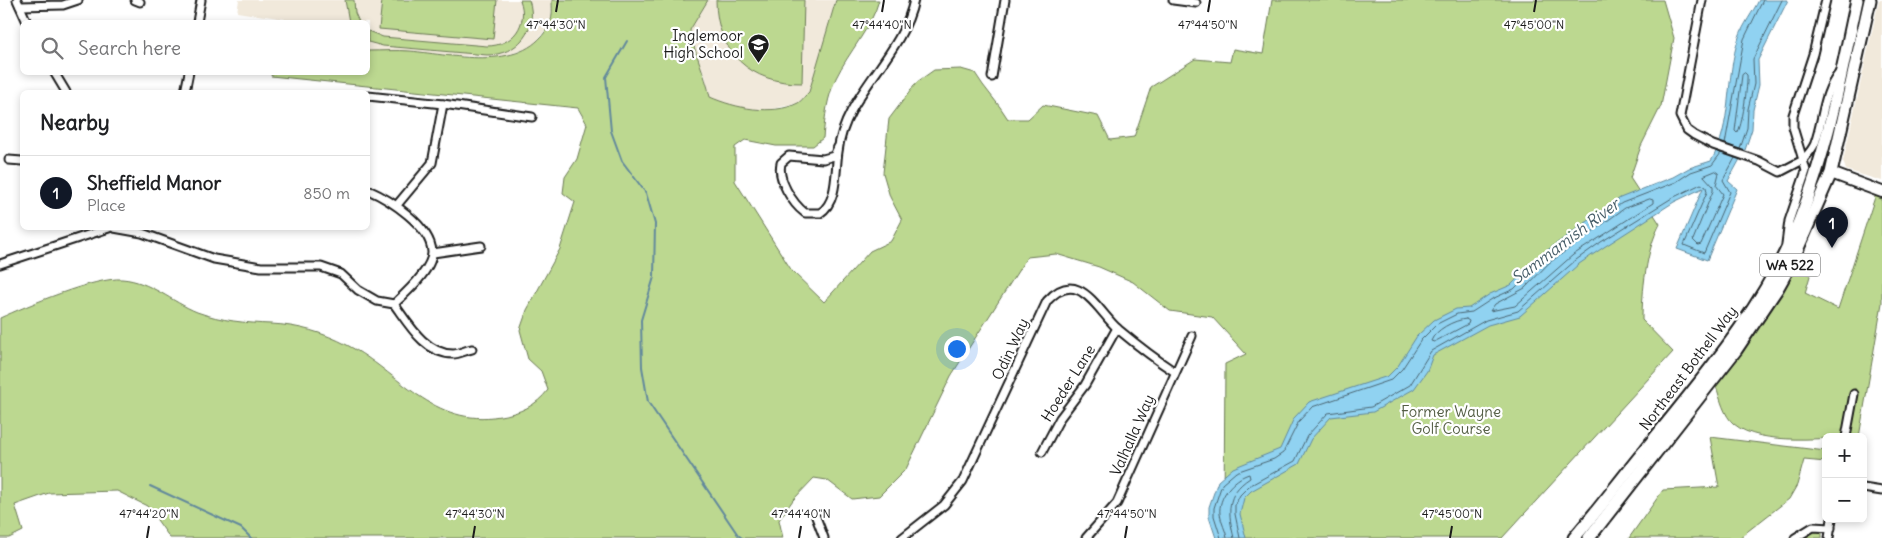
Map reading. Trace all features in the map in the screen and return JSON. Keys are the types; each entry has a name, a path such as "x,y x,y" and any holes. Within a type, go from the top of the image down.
{"main road":[{"name":"Northeast Bothell Way","path":"1574,538 1730,342 1769,282 1800,221 1830,129 1857,0"},
{"name":"Northeast Bothell Way","path":"1589,538 1736,350 1777,289 1808,230 1831,173 1870,0"},
{"path":"1830,129 1833,141 1827,164 1831,173"},
{"path":"1579,538 1598,513 1601,505"}],"street":[{"path":"26,20 18,3 63,5 78,0"},
{"path":"197,20 201,0"},
{"path":"838,147 831,202 820,212 805,213 797,205 780,178 781,164 789,156 827,159 834,156 845,122 902,32 910,16 914,0"},
{"path":"992,77 1005,0"},
{"path":"1173,0 1196,3"},
{"path":"1702,0 1680,116 1687,130 1713,145 1759,161 1780,172 1803,160 1814,145 1828,89 1843,68"},
{"path":"1786,248 1789,221 1806,171 1792,115 1813,54 1826,0"},
{"path":"1849,0 1854,13"},
{"path":"56,75 65,90"},
{"path":"185,90 188,75"},
{"path":"370,96 532,117"},
{"path":"397,205 432,163 442,104"},
{"path":"10,160 20,161"},
{"path":"1831,173 1882,192"},
{"path":"370,191 397,205 429,240 433,253 427,269 394,304"},
{"path":"0,264 103,230"},
{"path":"125,230 142,233 214,259 261,267 321,267 341,274 358,290 377,301 394,304 420,340 452,354 472,349"},
{"path":"433,253 481,246"},
{"name":"Odin Way","path":"902,538 944,505 963,481 1047,302 1057,291 1071,288 1085,293 1096,301 1117,328 1175,372"},
{"name":"Hoeder Lane","path":"1042,452 1060,418 1086,386 1117,328"},
{"name":"Valhalla Way","path":"1086,538 1117,503 1192,336"},
{"path":"1847,433 1854,394"},
{"path":"1867,489 1882,491"},
{"path":"816,517 824,538"},
{"path":"1829,538 1832,523"},
{"path":"1795,538 1813,527 1831,528"}],"shaded area":[{"path":"239,0 552,0 551,22 533,46 502,57 456,56 408,51 370,51 370,20 285,20 237,12"},
{"name":"Inglemoor High School","path":"708,0 836,0 809,92 798,103 768,110 734,107 710,97 705,75 693,50 690,30"},
{"path":"1879,0 1882,0 1882,181 1846,170 1843,161"}],"green space":[{"path":"345,0 354,0 355,13 358,20 349,20"},
{"path":"382,0 497,0 493,39 379,29"},
{"path":"520,0 529,0 531,21 528,31 516,46 498,54 487,55 383,46 370,43 370,32 383,37 487,46 496,45 511,38 517,32 522,17"},
{"name":"Former Wayne Golf Course","path":"552,0 708,0 690,30 710,97 742,107 765,110 788,107 798,103 809,92 836,0 879,0 871,20 833,85 827,107 823,138 813,146 776,146 745,140 735,147 735,181 792,271 824,302 870,251 891,241 902,220 890,197 883,173 889,119 917,82 934,70 961,69 975,73 1008,119 1028,119 1043,105 1098,116 1110,140 1134,137 1151,87 1195,59 1230,62 1233,49 1263,54 1272,0 1663,0 1674,38 1661,106 1641,146 1630,178 1660,224 1648,258 1642,320 1673,352 1502,538 1230,538 1224,503 1225,364 1246,354 1212,317 1170,311 1133,282 1099,267 1056,254 1027,257 951,376 906,469 879,496 852,499 827,480 814,478 793,500 779,520 783,538 170,538 147,506 117,491 49,493 15,505 23,531 9,538 0,538 0,318 78,287 122,279 142,284 188,308 215,318 291,326 320,333 366,356 418,395 436,406 455,414 476,418 507,415 527,408 543,396 548,390 541,371 528,359 520,330 527,310 560,249 575,202 563,193 565,177 577,159 587,124 578,108 271,76 370,75 370,51 410,51 488,58 507,55 525,49 539,39 551,21"},
{"path":"716,0 804,0 802,83 784,82 767,78 752,71 740,61 722,35"},
{"path":"1877,191 1882,192 1882,303 1860,433 1822,433 1822,439 1777,438 1761,436 1746,431 1734,424 1723,407 1716,386 1757,328 1799,256 1810,276 1805,293 1838,309"},
{"path":"1710,437 1822,451 1822,462 1804,460 1797,485 1789,499 1739,538 1629,538 1663,490 1719,487"},
{"path":"1819,529 1822,531 1822,538 1801,538 1813,530"}],"water":[{"name":"Sammamish River","path":"1759,0 1788,0 1758,60 1759,85 1753,110 1752,129 1745,150 1728,181 1737,189 1707,260 1677,249 1703,188 1674,202 1579,264 1520,316 1488,325 1433,355 1427,371 1414,389 1373,412 1331,417 1311,439 1299,464 1251,491 1244,498 1240,514 1246,538 1216,538 1209,517 1209,507 1218,481 1233,468 1280,449 1294,418 1309,402 1388,376 1398,366 1417,336 1434,320 1456,309 1469,308 1490,294 1511,285 1542,254 1620,198 1673,177 1689,168 1711,161 1723,132 1732,68 1739,37"}],"waterway":[{"path":"627,41 606,77 611,131 622,161 646,193 655,224 654,277 641,320 642,367 648,402 738,535 742,538"},
{"path":"150,486 241,528 251,538"}],"place":[{"name":"Inglemoor High School","path":"759,63"},
{"name":"Sheffield Manor","path":"1832,248"}]}
